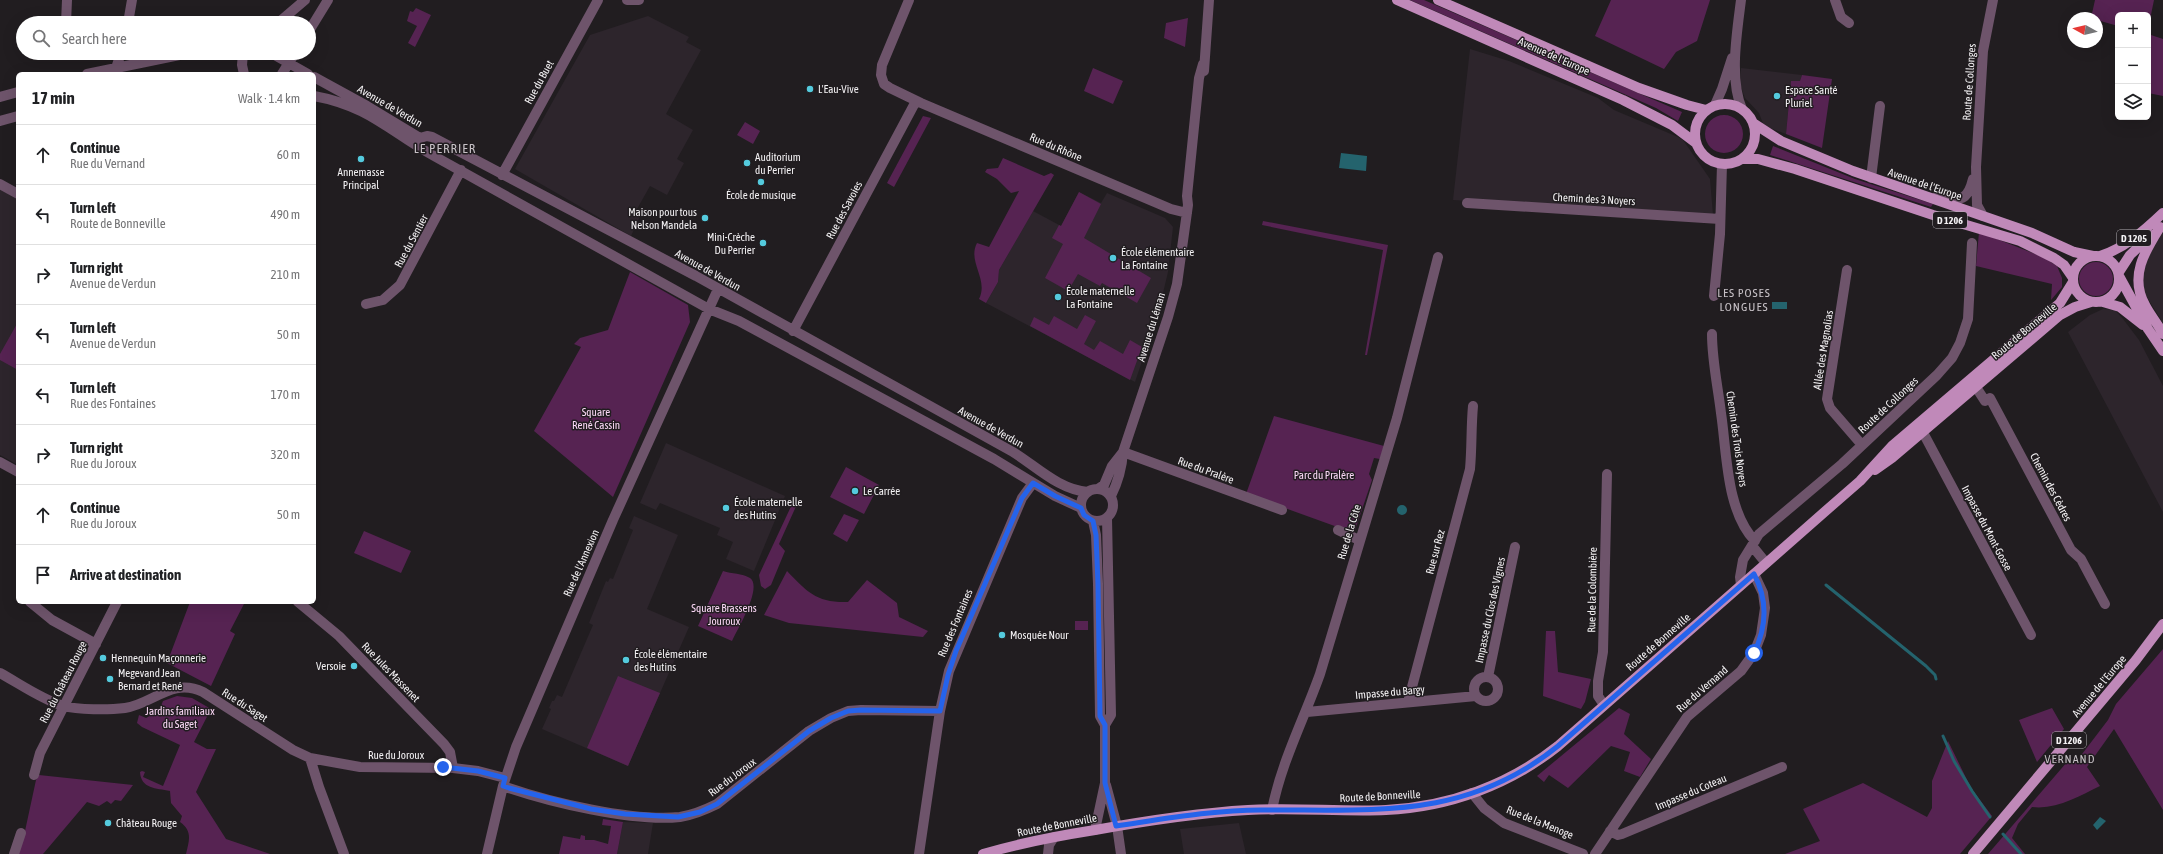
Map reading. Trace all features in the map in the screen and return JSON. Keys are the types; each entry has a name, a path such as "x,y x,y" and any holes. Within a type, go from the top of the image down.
{"main road":[{"name":"Avenue de l'Europe","path":"1397,0 1624,100 1672,125 1696,143"},
{"name":"Avenue de l'Europe","path":"1438,0 1639,88 1693,108 1710,108"},
{"path":"1728,104 1742,109 1753,123 1755,135 1754,143 1742,159 1730,164 1722,164 1714,162 1704,156 1696,143 1696,125 1710,108 1728,104"},
{"name":"Avenue de l'Europe","path":"1753,123 1772,136 1792,146 1871,178 1928,196 2039,235 2070,250 2096,256"},
{"name":"D 1206","path":"1742,159 1758,159 1795,169 1933,215 2020,241 2054,258 2064,265 2073,280"},
{"name":"D 1205","path":"2096,256 2112,252 2130,241 2163,213"},
{"path":"2162,226 2140,263 2138,282 2142,300 2163,334"},
{"name":"D 1205","path":"2119,274 2132,252 2162,226"},
{"path":"2148,329 2124,310 2103,302 2092,302 2080,296 2073,280 2079,263 2096,256 2112,261 2148,329 2163,351"},
{"path":"2103,302 2116,292 2119,274"},
{"name":"Route de Bonneville","path":"983,854 1054,837 1116,826 1211,814 1272,810 1390,810 1436,804 1472,793 1504,780 1543,758 1860,481 1892,458 1970,378 2060,303 2073,280"},
{"name":"Route de Bonneville","path":"1920,428 1976,387 2060,315 2075,307 2092,302"},
{"name":"Avenue de l'Europe","path":"1973,854 2136,660 2163,624"}],"street":[{"path":"66,16 67,0"},
{"path":"129,16 132,0"},
{"path":"286,16 305,0"},
{"path":"316,20 328,0"},
{"name":"Rue du Buet","path":"502,175 598,0"},
{"path":"627,0 639,0"},
{"name":"Rue du Rhône","path":"909,0 880,71 882,80 887,86 916,101 1171,210 1187,209"},
{"name":"Avenue du Léman","path":"1098,489 1104,485 1112,466 1122,452 1168,317 1177,284 1187,209 1192,196 1204,78 1203,64 1209,0"},
{"path":"1710,108 1728,74 1737,30 1741,0"},
{"path":"1835,0 1841,16 1849,23"},
{"name":"Route de Collonges","path":"1983,216 1977,202 1976,167 1983,51 1992,0"},
{"path":"1737,30 1736,86 1742,109"},
{"path":"116,68 119,60"},
{"path":"137,60 139,63 144,62"},
{"path":"96,72 154,60"},
{"path":"242,60 244,72"},
{"path":"283,60 305,72"},
{"path":"283,72 291,60"},
{"name":"Avenue de Verdun","path":"316,78 368,106 420,138 426,136 432,137 502,175 523,184 718,290 1013,452 1055,480 1078,490 1088,492"},
{"path":"0,97 16,93"},
{"name":"Avenue de Verdun","path":"316,96 341,102 369,114 424,150 709,309 739,321 1055,496 1081,508"},
{"name":"Rue des Savoies","path":"793,331 916,101"},
{"path":"1871,178 1880,106"},
{"path":"0,121 16,117"},
{"path":"1714,296 1719,257 1722,164"},
{"name":"Route de Collonges","path":"1928,196 1953,200 1963,198 1971,188 1976,167"},
{"name":"Rue du Sentier","path":"366,304 383,300 400,285 461,170"},
{"path":"0,184 16,193"},
{"name":"Chemin des 3 Noyers","path":"1467,203 1720,219"},
{"name":"Route de Collonges","path":"1741,585 1740,577 1742,562 1767,526 1842,464 1937,375 1952,358 1960,343 1968,319 1972,243"},
{"name":"Rue de la Côte","path":"1272,810 1287,758 1307,712 1397,418 1438,257"},
{"name":"Allée des Magnolias","path":"1847,270 1827,399 1830,408 1862,445"},
{"name":"Rue de l'Annexion","path":"487,854 504,782 575,607 718,290"},
{"name":"Chemin des Trois Noyers","path":"1712,334 1713,360 1730,484 1742,524 1754,544"},
{"path":"1970,378 1976,387"},
{"name":"Chemin des Cèdres","path":"1976,387 1985,401 1990,398 2071,550 2081,559 2105,604"},
{"name":"Rue sur Rez","path":"1408,702 1470,469 1472,445 1470,440 1473,406"},
{"name":"Impasse du Mont-Gosse","path":"1920,428 2031,635"},
{"name":"Avenue du Léman","path":"1110,496 1122,464 1122,452"},
{"name":"Rue du Pralère","path":"1122,452 1282,510"},
{"path":"0,462 16,471"},
{"name":"Rue de la Colombière","path":"1604,705 1598,696 1598,681 1603,652 1607,474"},
{"name":"Rue des Fontaines","path":"919,854 940,711 948,675 956,651 1022,498 1033,483"},
{"path":"1105,725 1111,715 1107,518 1113,508 1110,496 1106,492 1098,489 1088,492 1082,500 1081,508 1084,515 1093,521 1100,521 1107,518"},
{"path":"1093,521 1096,535 1098,584 1100,716 1105,725 1105,783 1095,830"},
{"path":"1338,530 1359,540"},
{"path":"1754,544 1766,563"},
{"name":"Impasse du Clos des Vignes","path":"1488,677 1515,548"},
{"name":"Rue du Vernand","path":"1595,854 1687,717 1741,671 1754,653 1761,635 1765,608 1763,593 1754,574"},
{"path":"32,604 52,620 96,644"},
{"name":"Rue du Château Rouge","path":"34,775 40,753 116,604"},
{"name":"Rue Jules Massenet","path":"300,604 339,636 444,744 450,752 453,768"},
{"path":"0,673 64,706"},
{"name":"Impasse du Clos des Vignes","path":"1488,677 1493,679 1497,685 1496,696 1486,701 1476,696 1474,689 1476,682 1481,678 1488,677"},
{"name":"Rue du Saget","path":"64,706 123,708 134,705 169,689 190,688 203,692 293,750 310,758"},
{"name":"Impasse du Bargy","path":"1307,712 1476,696"},
{"name":"Rue du Joroux","path":"310,758 360,767 453,768 478,771 504,782 602,811 678,817 700,812 717,804 809,731 831,718 848,711 940,711"},
{"path":"310,758 344,854"},
{"name":"Impasse du Coteau","path":"1610,831 1618,835 1622,834 1782,767"},
{"path":"1105,783 1116,826 1121,854"},
{"name":"Rue de la Menoge","path":"1472,793 1484,808 1504,823 1583,854"},
{"path":"14,854 21,833"},
{"path":"1048,854 1050,842 1054,837"}],"shaded area":[{"path":"648,16 689,37 686,42 701,50 666,114 693,130 677,159 684,163 667,195 650,186 637,209 642,212 631,236 515,169 590,35"},
{"path":"1470,49 1509,61 1598,98 1614,110 1683,140 1710,179 1713,215 1453,200"},
{"path":"1741,68 1802,75 1800,82 1791,81 1786,134 1764,126 1759,113 1745,98 1741,87"},
{"path":"0,188 16,197 16,464 0,455"},
{"path":"1079,192 1101,203 1107,193 1165,218 1173,227 1168,272 1158,314 1135,382 986,303 998,282 999,270 1033,211 1061,226"},
{"path":"2163,230 2163,323 2143,291 2141,282 2148,255"},
{"path":"2103,309 2115,310 2123,319 2139,340 2163,386 2163,512 2068,332 2090,315"},
{"name":"École maternelle des Hutins","path":"666,443 785,496 754,571 726,559 733,542 717,535 720,528 660,503 656,510 640,503"},
{"name":"École élémentaire des Hutins","path":"634,516 678,535 647,609 689,627 628,766 542,729 551,709 549,708 552,701 554,701 557,695 562,697 593,625 589,623 606,581 608,582 610,578 613,579 633,530 629,528"},
{"path":"623,822 653,823 648,854 617,854"},
{"path":"1239,823 1246,854 1184,854 1180,829"}],"green space":[{"path":"1410,0 1424,0 1682,112 1678,121 1656,108"},
{"path":"1611,0 1710,0 1697,41 1676,52 1664,69 1595,36"},
{"path":"2095,0 2154,0 2151,14 2151,12 2115,12 2115,25 2103,22 2103,12 2092,12"},
{"path":"416,8 431,15 415,47 408,43 417,26 407,21 410,11 413,12"},
{"path":"1188,18 1185,47 1164,38 1166,23"},
{"path":"2151,35 2163,39 2163,96 2151,94"},
{"path":"1093,68 1123,81 1113,104 1084,91"},
{"path":"1802,75 1832,79 1822,148 1786,134 1791,81 1800,81"},
{"path":"1720,115 1728,115 1738,120 1742,127 1742,141 1738,148 1728,153 1720,153 1710,148 1708,145 1705,138 1705,130 1710,120 1713,118"},
{"path":"923,116 931,118 894,187 887,183"},
{"path":"745,122 760,131 753,144 737,135"},
{"path":"1773,146 1855,179 1933,204 1931,207 1770,155"},
{"path":"1003,158 1044,176 1051,173 1054,175 999,270 998,282 986,303 979,299 982,284 974,257 977,243 989,247 1019,191 1011,193 997,179 985,172 987,169 998,168"},
{"path":"1079,192 1101,204 1084,238 1151,278 1137,303 1102,283 1100,286 1078,274 1068,291 1045,278 1063,244 1052,238 1059,225 1061,226"},
{"path":"1263,221 1388,245 1367,355 1365,355 1383,250 1262,225"},
{"path":"1979,232 2043,257 2057,266 2062,278 2062,287 2051,300 2052,284 1976,266"},
{"path":"2093,262 2099,262 2108,267 2112,273 2112,285 2108,291 2099,296 2093,296 2084,291 2079,282 2079,276 2084,267"},
{"name":"Square René Cassin","path":"630,272 688,305 690,322 613,497 534,431 581,347 574,344 580,338 608,330"},
{"path":"1085,315 1096,321 1084,344 1094,350 1100,341 1123,354 1130,340 1142,347 1130,380 1030,326 1034,317 1049,325 1054,316 1077,329"},
{"path":"16,326 16,369 0,360 0,354"},
{"name":"Parc du Pralère","path":"1274,416 1384,446 1380,459 1374,458 1369,474 1372,480 1354,533 1246,494"},
{"name":"Le Carrée","path":"846,467 879,485 864,514 830,497"},
{"path":"794,500 798,502 779,544 785,551 771,585 765,589 761,586 759,575"},
{"path":"844,514 859,520 847,542 833,534"},
{"path":"364,531 411,551 401,573 354,553"},
{"name":"Square Brassens Jouroux","path":"723,571 747,576 753,583 753,590 748,609 732,641 698,626"},
{"path":"787,571 813,595 828,601 848,602 867,580 897,603 899,617 928,631 923,637 789,623 764,615"},
{"path":"189,604 244,604 230,631 235,634 211,686 167,663"},
{"path":"1075,621 1088,621 1088,630 1075,630"},
{"path":"1546,631 1555,631 1558,672 1591,679 1585,702 1581,709 1543,696"},
{"path":"2163,649 2163,810 2114,729 2087,767 2100,786 2076,798 2059,804 2032,807 2018,824 2012,838 2025,854 1988,854 2067,762 2076,762 2108,720 2116,704"},
{"path":"618,676 660,693 628,766 587,748"},
{"name":"Jardins familiaux du Saget","path":"177,696 192,698 211,709 194,742 207,749 216,749 196,792 226,839 270,854 186,854 189,836 187,829 180,822 182,816 171,803 170,791 150,787 143,782 140,772 142,771 145,772 143,777 163,786 180,745 142,727 137,723 139,715 146,718 159,711 163,701"},
{"path":"1619,708 1630,714 1624,734 1651,759 1640,777 1624,771 1630,752 1611,746 1568,788 1549,775 1544,782 1537,776"},
{"path":"2052,708 2064,729 2037,762 2019,720"},
{"path":"1948,741 1971,788 1992,816 1960,854 1785,854 1820,841 1803,809 1863,783 1927,817 1932,808 1932,781"},
{"path":"39,775 133,785 121,801 115,800 111,804 107,801 99,806 87,802 43,854 18,854 25,831 36,780"},
{"path":"603,819 623,822 617,854 559,854 563,836 580,839 581,835 585,836 585,840 594,840 608,844 611,826 602,825"}],"water":[{"path":"1341,153 1367,156 1366,171 1339,168"},
{"path":"1772,302 1787,302 1787,309 1772,309"},
{"path":"1400,505 1404,505 1406,506 1406,514 1400,515 1397,512 1397,508"},
{"path":"2100,817 2106,821 2097,830 2093,825"}],"waterway":[{"path":"1826,585 1926,666 1935,675 1936,679"},
{"path":"1943,736 1954,761 1990,817"},
{"path":"2003,834 2021,854"}],"place":[{"name":"L'Eau-Vive","path":"810,89"},
{"name":"Espace Santé Pluriel","path":"1777,96"},
{"name":"Annemasse Principal","path":"361,159"},
{"name":"Auditorium du Perrier","path":"747,163"},
{"name":"École de musique","path":"761,182"},
{"name":"Maison pour tous Nelson Mandela","path":"705,218"},
{"name":"Mini-Crèche Du Perrier","path":"763,243"},
{"name":"École élémentaire La Fontaine","path":"1113,258"},
{"name":"École maternelle La Fontaine","path":"1058,297"},
{"name":"Le Carrée","path":"855,491"},
{"name":"École maternelle des Hutins","path":"726,508"},
{"name":"Mosquée Nour","path":"1002,635"},
{"name":"Hennequin Maçonnerie","path":"103,658"},
{"name":"École élémentaire des Hutins","path":"626,660"},
{"name":"Versoie","path":"354,666"},
{"name":"Megevand Jean Bernard et René","path":"110,679"},
{"name":"Château Rouge","path":"108,823"}],"district":[{"name":"LE PERRIER","path":"445,148"},
{"name":"LES POSES LONGUES","path":"1744,300"},
{"name":"VERNAND","path":"2070,759"}],"route":[{"path":"443,767 491,774 505,778 503,786 591,809 625,814 678,817 700,812 717,804 809,731 831,718 848,711 940,711 951,663 1022,498 1033,483 1055,496 1081,508 1084,515 1093,521 1096,535 1098,584 1100,716 1105,725 1105,783 1116,826 1250,810 1386,810 1446,802 1492,786 1530,766 1558,746 1670,646 1754,574 1763,593 1765,608 1763,627 1754,653"}]}
